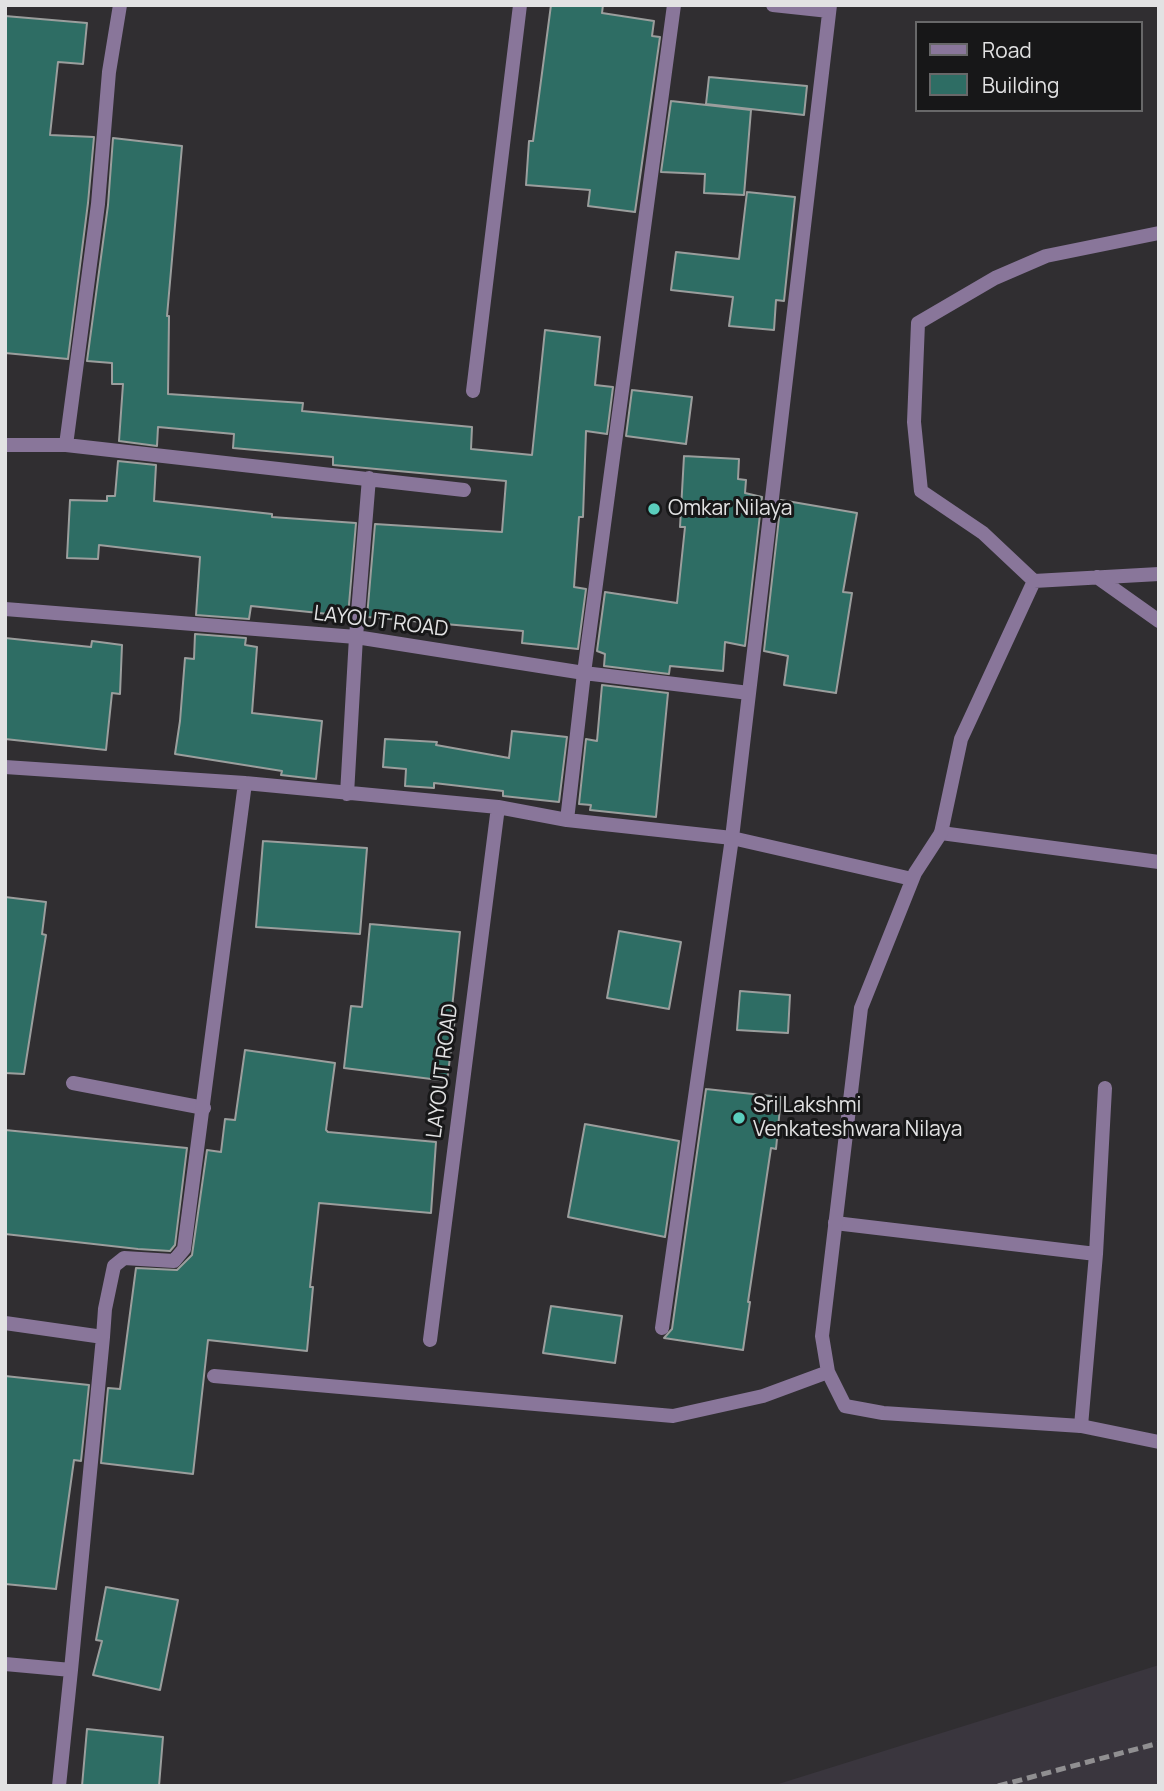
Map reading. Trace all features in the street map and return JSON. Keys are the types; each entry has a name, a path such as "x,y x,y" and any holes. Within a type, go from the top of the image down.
{"street":[{"path":"66,445 98,204 109,72 120,5"},
{"path":"473,391 520,5"},
{"path":"567,820 584,673 674,5"},
{"path":"662,1328 732,838 829,8 773,5"},
{"path":"1159,233 1046,256 995,278 918,323 914,422 920,491 983,533 1034,581 1159,574"},
{"path":"5,445 66,445 464,490"},
{"path":"347,794 369,478"},
{"path":"1097,577 1159,621"},
{"path":"1034,581 961,739 941,833 912,879 861,1008 822,1336 828,1372 845,1406 883,1413 1081,1426 1159,1442"},
{"name":"LAYOUT ROAD","path":"5,609 356,637 584,673 750,693"},
{"path":"5,767 245,783 498,807 567,820 732,838 912,879"},
{"path":"59,1786 105,1309 114,1266 124,1258 174,1261 184,1249 245,783"},
{"name":"LAYOUT ROAD","path":"430,1340 498,807"},
{"path":"941,833 1159,862"},
{"path":"72,1083 204,1108"},
{"path":"1081,1426 1096,1254 1105,1088"},
{"path":"835,1223 1096,1254"},
{"path":"5,1323 103,1337"},
{"path":"214,1376 673,1416 762,1396 828,1372"},
{"path":"5,1664 71,1670"}],"shaded area":[{"path":"1159,1665 1159,1786 772,1786"}],"building":[{"path":"551,5 603,5 602,13 654,21 652,36 660,37 635,212 588,206 590,190 526,185 529,141 533,141"},
{"path":"5,16 87,23 83,64 58,62 50,135 94,137 68,359 5,353"},
{"path":"709,77 807,86 804,115 706,104"},
{"path":"671,101 751,110 744,195 704,193 705,174 661,172"},
{"path":"113,138 182,146 167,316 168,394 303,403 302,411 472,427 471,449 532,455 545,330 600,337 595,385 613,387 607,434 586,431 583,517 579,517 574,587 586,589 578,649 522,643 523,631 367,617 375,524 502,532 506,481 333,465 333,457 233,448 234,434 158,427 157,446 119,441 123,384 112,384 112,363 87,361 108,205"},
{"path":"747,192 795,197 784,301 776,300 774,330 729,326 733,297 671,290 676,252 739,259"},
{"path":"632,390 692,397 686,444 626,436"},
{"path":"684,456 739,459 738,479 746,480 745,493 762,497 745,646 725,642 723,671 670,666 669,674 604,666 605,654 597,651 605,592 677,603 685,527 680,527"},
{"path":"118,461 156,465 154,501 272,514 272,517 356,523 348,616 251,606 249,619 196,615 200,557 99,545 98,559 67,558 70,500 107,501 107,496 115,496"},
{"path":"781,500 857,513 843,592 852,593 836,693 784,685 788,656 764,651"},
{"path":"195,634 246,638 245,645 257,647 252,713 322,721 316,779 281,775 282,771 175,754 185,658 194,659"},
{"path":"5,638 91,647 92,641 122,645 120,694 112,693 106,750 5,739"},
{"path":"602,685 668,693 656,817 590,810 591,805 579,804 586,739 597,741"},
{"path":"512,731 567,737 559,802 503,796 503,791 434,783 434,788 405,786 406,769 383,767 385,739 437,742 436,745 509,758"},
{"path":"263,841 367,848 360,934 256,927"},
{"path":"5,897 46,902 42,934 46,935 24,1074 5,1073"},
{"path":"370,924 460,932 451,1018 455,1018 447,1081 344,1068 351,1006 362,1007"},
{"path":"619,931 681,942 669,1009 607,998"},
{"path":"740,991 790,995 788,1033 737,1030"},
{"path":"245,1050 335,1063 326,1130 328,1132 436,1142 431,1213 319,1203 310,1287 313,1287 307,1351 208,1340 193,1474 101,1463 108,1388 120,1389 136,1268 177,1270 192,1255 207,1150 221,1152 225,1119 235,1120"},
{"path":"706,1089 781,1097 776,1149 771,1148 743,1350 664,1338 672,1329"},
{"path":"585,1124 679,1141 665,1237 568,1217"},
{"path":"5,1130 187,1148 175,1245 170,1251 138,1249 5,1234"},
{"path":"551,1306 622,1316 615,1363 543,1353"},
{"path":"5,1376 89,1385 81,1461 74,1460 56,1589 5,1584"},
{"path":"106,1587 178,1600 160,1690 93,1675 102,1641 96,1640"},
{"path":"87,1729 163,1737 159,1786 82,1786"}],"railway":[{"path":"998,1786 1159,1743"}],"place":[{"name":"Omkar Nilaya","path":"654,509"},
{"name":"Sri Lakshmi Venkateshwara Nilaya","path":"739,1118"}]}
